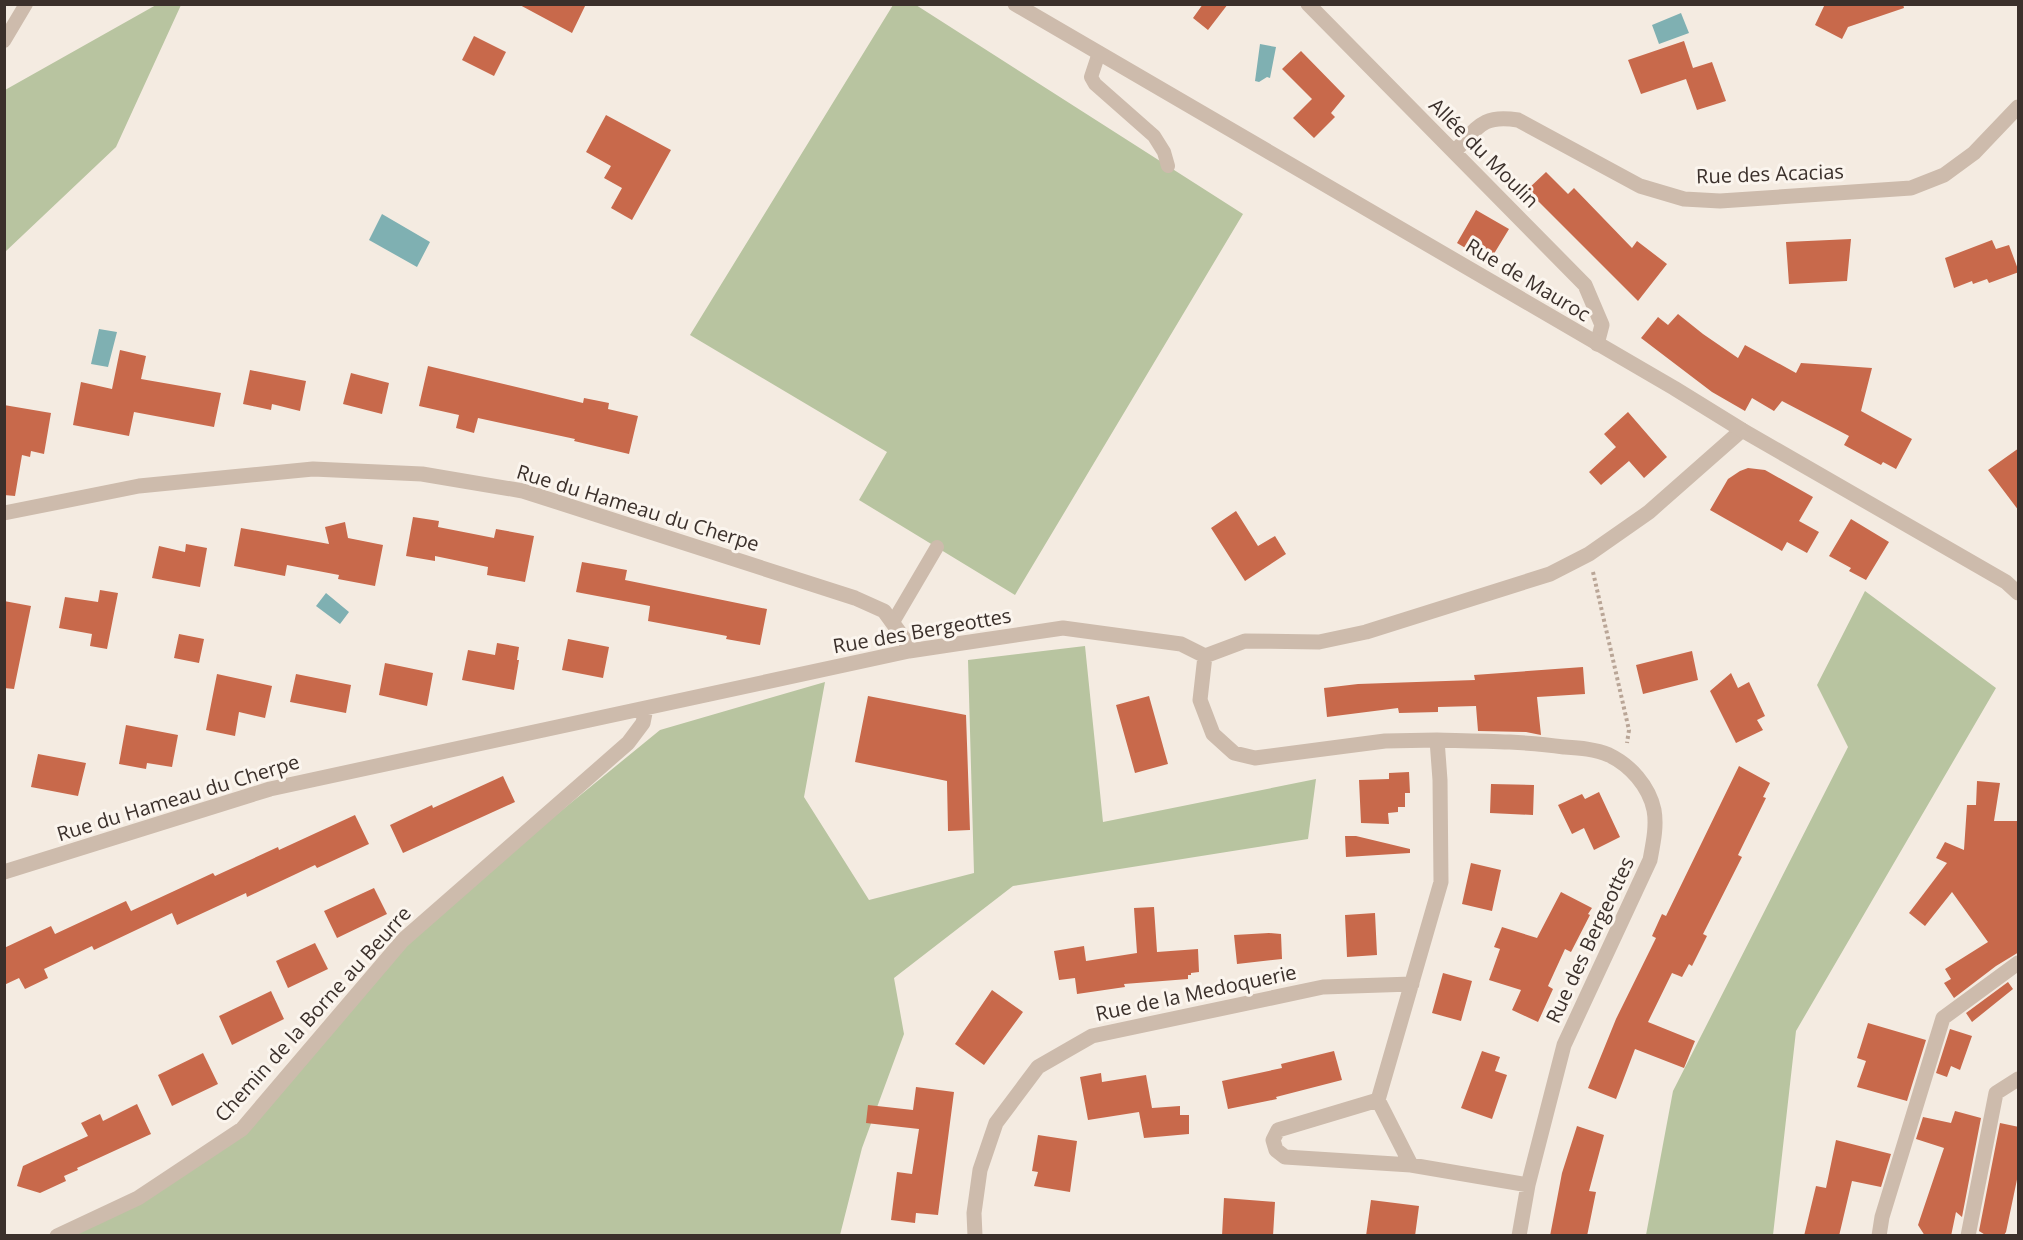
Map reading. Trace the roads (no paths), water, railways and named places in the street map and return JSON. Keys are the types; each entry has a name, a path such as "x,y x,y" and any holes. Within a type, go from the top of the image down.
{"street":[{"name":"Rue de Mauroc","path":"1015,4 2006,582 2019,593"},
{"name":"Allée du Moulin","path":"1308,4 1585,285 1602,325 1597,344"},
{"name":"Rue des Acacias","path":"1454,152 1484,121 1503,117 1518,120 1640,186 1684,199 1720,201 1911,188 1944,174 1974,153 2019,107"},
{"path":"1205,656 1245,641 1320,642 1366,632 1550,574 1589,554 1649,512 1742,430"},
{"name":"Rue du Hameau du Cherpe","path":"4,513 139,486 302,471 422,474 523,491 855,598 884,611 905,640 909,651"},
{"name":"Rue des Bergeottes","path":"646,708 909,651 1063,628 1181,644 1205,656 1200,700 1213,734 1234,753 1255,759 1385,741 1437,740 1537,743 1608,754 1624,764 1643,783 1654,810 1654,834 1650,860 1564,1045 1527,1185 1519,1236"},
{"name":"Rue du Hameau du Cherpe","path":"4,872 270,789 646,708"},
{"name":"Chemin de la Borne au Beurre","path":"57,1236 138,1197 242,1129 403,940 628,743 643,723 646,708"},
{"path":"1411,1165 1378,1100 1441,882 1440,780 1437,740"},
{"path":"1879,1236 1882,1217 1943,1018 2019,963"},
{"name":"Rue de la Medoquerie","path":"975,1236 974,1213 980,1170 996,1123 1038,1067 1074,1046 1092,1036 1323,987 1412,984"},
{"path":"1968,1236 1996,1093 2019,1079"},
{"path":"1378,1100 1278,1130 1272,1140 1276,1150 1285,1157 1411,1165 1527,1185"}],"lane":[{"path":"4,41 26,4"},
{"path":"1099,53 1091,77 1095,84 1154,136 1164,152 1168,166"},
{"path":"893,622 937,547"}],"water":[{"path":"1681,13 1689,33 1659,44 1652,25"},
{"path":"1260,44 1276,47 1270,78 1267,77 1259,82 1255,81"},
{"path":"382,214 430,242 417,267 369,240"},
{"path":"99,329 117,332 108,367 91,364"},
{"path":"326,593 349,612 340,624 316,606"}]}
